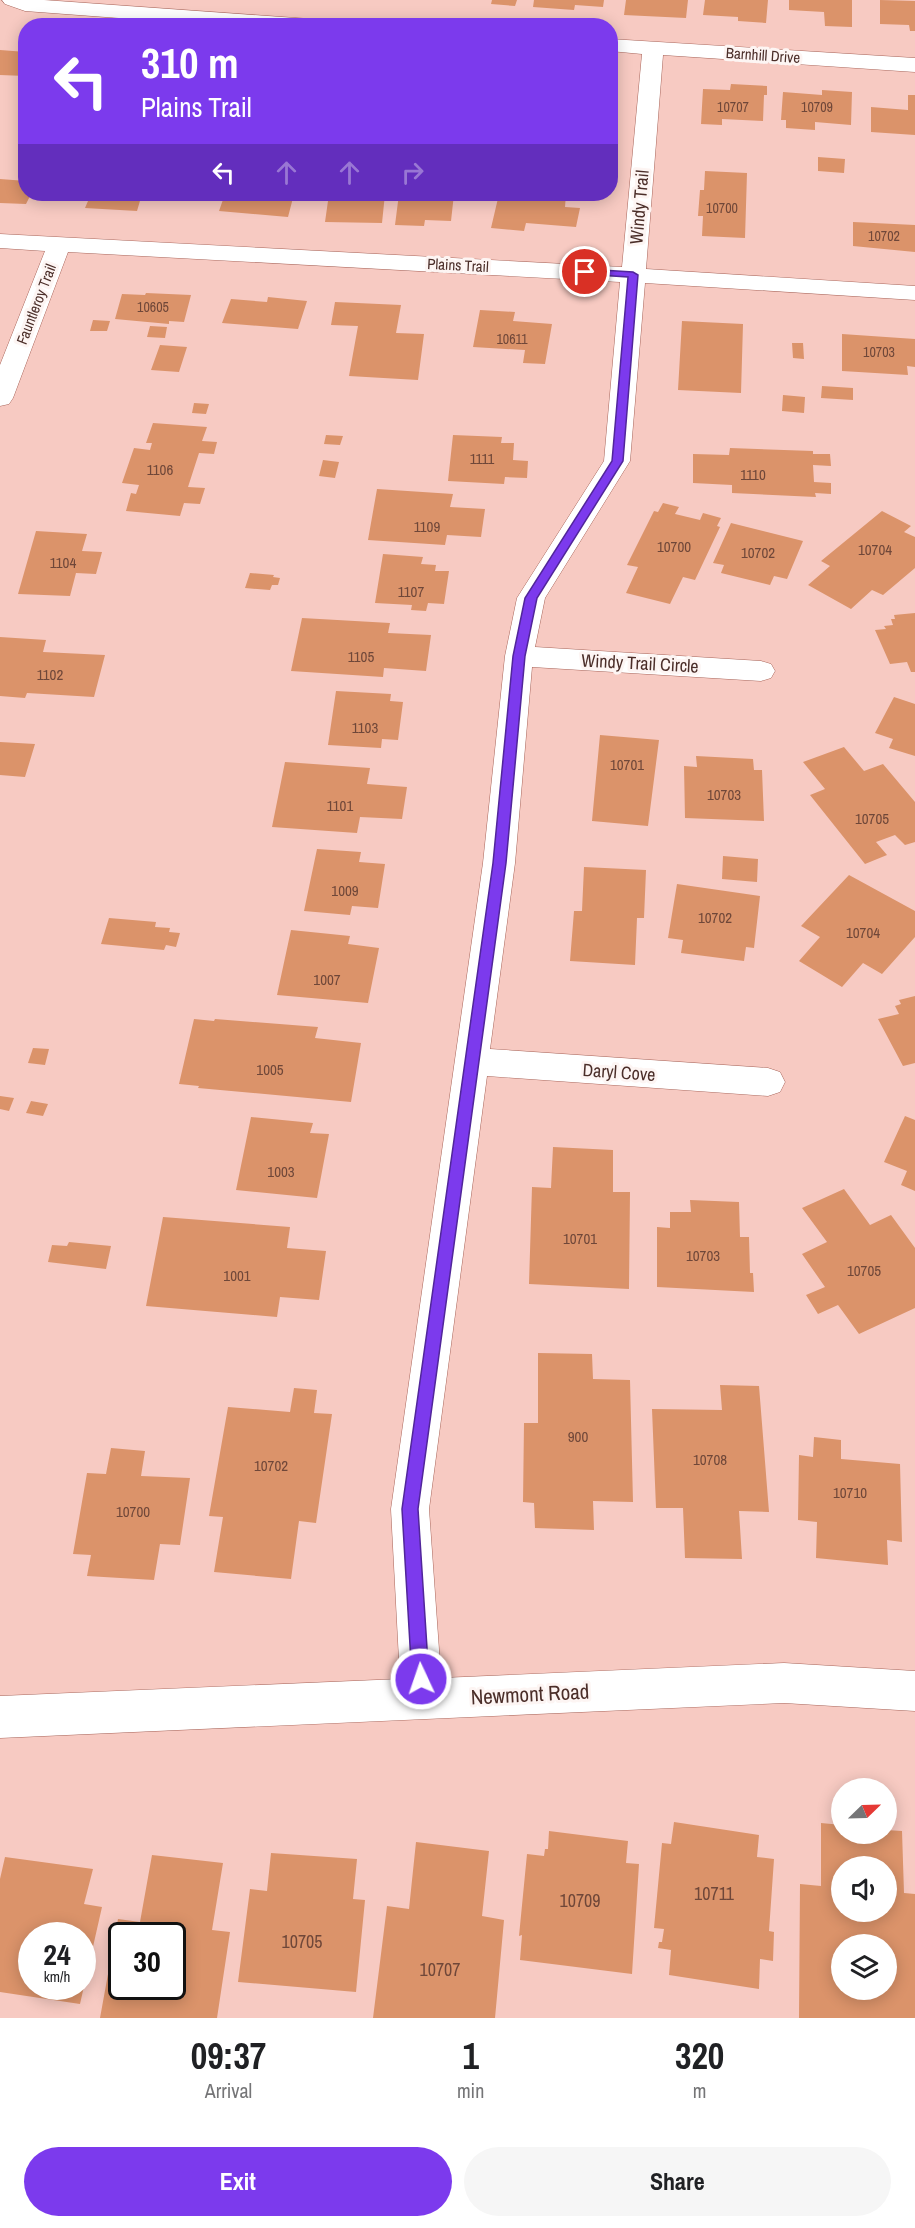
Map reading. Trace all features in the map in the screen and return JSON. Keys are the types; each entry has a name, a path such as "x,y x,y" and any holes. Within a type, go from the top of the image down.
{"street":[{"path":"12,0 26,5 210,18"},
{"name":"Barnhill Drive","path":"618,46 915,65"},
{"name":"Windy Trail","path":"422,1699 410,1509 499,863 519,656 531,598 617,461 653,48"},
{"name":"Plains Trail","path":"0,241 633,275 915,293"},
{"name":"Fauntleroy Trail","path":"0,398 59,244"},
{"name":"Windy Trail Circle","path":"519,656 761,670"},
{"name":"Daryl Cove","path":"471,1061 768,1082"},
{"name":"Newmont Road","path":"0,1717 783,1683 915,1691"}],"building":[{"path":"492,0 517,0 515,6 491,4"},
{"path":"534,0 604,0 603,7 575,5 574,10 533,7"},
{"path":"626,0 688,0 686,18 624,15"},
{"path":"705,0 768,0 766,23 738,21 738,17 703,15"},
{"path":"789,0 852,0 852,27 825,26 824,12 789,10"},
{"path":"880,0 915,1 915,31 910,31 909,25 880,24"},
{"path":"0,50 18,51 18,76 0,75"},
{"path":"731,84 767,86 767,95 764,95 763,121 722,119 722,125 701,124 703,89 730,90"},
{"path":"822,90 852,92 851,125 815,122 815,130 786,128 786,120 781,120 783,92 822,95"},
{"path":"908,95 915,95 915,135 871,132 871,107 908,110"},
{"path":"818,157 845,159 844,173 818,171"},
{"path":"705,171 747,173 745,238 702,236 703,216 698,216 700,190 704,190"},
{"path":"0,179 18,180 18,201 28,201 26,204 0,203"},
{"path":"88,201 140,201 137,211 85,208"},
{"path":"223,201 292,201 288,217 219,211"},
{"path":"328,201 384,201 382,223 325,222"},
{"path":"398,201 453,201 451,221 425,220 424,226 395,225"},
{"path":"497,201 565,201 565,207 580,208 576,227 526,223 524,231 491,228"},
{"path":"853,222 915,225 915,252 853,246"},
{"path":"146,293 191,295 184,322 169,321 169,324 115,319 122,294 145,295"},
{"path":"268,297 307,301 298,329 222,323 231,299 267,302"},
{"path":"335,302 401,305 396,333 424,334 418,380 349,376 358,326 331,325"},
{"path":"480,310 515,312 513,321 552,324 545,364 523,363 525,350 473,347"},
{"path":"93,320 110,321 107,331 90,331"},
{"path":"682,321 743,324 741,393 678,390"},
{"path":"150,326 167,327 165,338 147,337"},
{"path":"842,334 915,339 915,367 907,366 908,375 842,371"},
{"path":"792,343 803,343 804,359 793,358"},
{"path":"160,345 187,347 179,372 151,370"},
{"path":"822,386 853,388 853,400 821,398"},
{"path":"783,395 805,397 804,413 782,411"},
{"path":"194,403 209,404 206,414 192,413"},
{"path":"153,423 207,427 202,441 217,442 214,454 199,453 188,487 205,488 200,504 184,503 180,516 126,511 131,493 136,494 139,485 122,483 134,448 150,450 152,443 146,443"},
{"path":"326,435 343,436 340,445 324,444"},
{"path":"453,435 502,437 501,443 514,443 513,460 528,461 527,478 505,477 504,484 448,481"},
{"path":"730,448 813,451 813,454 830,454 831,466 813,465 814,482 831,483 831,494 815,493 816,497 732,493 732,485 693,483 693,454 729,455"},
{"path":"323,460 339,462 335,478 319,476"},
{"path":"377,489 453,494 450,507 485,509 481,537 447,535 445,545 368,540"},
{"path":"663,503 679,507 675,514 700,520 703,513 721,518 717,526 720,527 695,580 683,577 670,604 626,593 638,567 627,565 654,511 658,512"},
{"path":"882,511 911,526 904,532 915,537 915,568 883,595 872,590 851,609 808,585 830,566 821,561"},
{"path":"731,523 803,541 787,579 774,576 770,585 721,573 724,565 713,563"},
{"path":"36,531 87,534 82,551 102,552 96,574 76,573 70,596 18,594"},
{"path":"383,554 423,557 421,564 436,565 435,571 449,571 444,604 428,603 426,611 411,610 412,605 375,603"},
{"path":"250,573 274,575 273,577 280,578 278,585 272,585 270,590 245,588"},
{"path":"915,613 915,672 911,672 907,662 890,664 875,630 886,629 884,626 893,625 891,619 895,619 894,615"},
{"path":"302,618 390,623 388,633 431,635 426,671 384,668 383,677 291,671"},
{"path":"0,637 46,640 43,652 105,655 94,697 27,693 25,698 0,696"},
{"path":"336,691 391,694 390,701 403,702 398,740 382,739 381,748 328,745"},
{"path":"894,697 915,704 915,756 889,748 893,739 875,733"},
{"path":"600,735 659,740 648,826 592,821"},
{"path":"0,742 35,744 25,777 0,775"},
{"path":"844,747 864,771 883,764 915,802 915,842 905,845 895,835 876,842 887,855 865,864 810,795 825,789 803,762"},
{"path":"696,756 753,759 754,770 762,770 764,821 685,818 684,766 697,767"},
{"path":"285,762 370,768 367,784 407,787 402,819 360,817 357,833 272,827"},
{"path":"317,849 361,852 359,862 385,864 378,908 352,906 350,915 304,911"},
{"path":"723,856 758,859 757,882 722,879"},
{"path":"584,867 646,870 644,918 637,918 635,965 570,961 574,911 582,911"},
{"path":"849,875 915,911 915,937 882,974 863,963 842,987 799,961 820,937 801,926"},
{"path":"677,884 760,896 754,948 746,947 744,961 681,953 683,940 668,938"},
{"path":"109,918 156,922 155,927 170,928 169,932 180,933 176,947 166,945 164,950 101,944"},
{"path":"291,930 350,936 348,944 379,948 368,1003 277,995"},
{"path":"915,996 915,1063 903,1066 878,1019 899,1014 895,1006 901,1004 899,1000"},
{"path":"194,1019 318,1027 315,1038 361,1043 351,1102 198,1088 199,1086 179,1084"},
{"path":"33,1048 49,1049 45,1065 28,1063"},
{"path":"0,1096 14,1098 9,1111 0,1109"},
{"path":"31,1101 48,1104 43,1116 26,1113"},
{"path":"905,1116 915,1120 915,1191 901,1185 907,1171 884,1162"},
{"path":"251,1117 313,1123 310,1133 329,1134 317,1198 236,1190"},
{"path":"553,1147 613,1150 613,1192 630,1192 629,1289 529,1284 532,1187 551,1188"},
{"path":"844,1189 870,1225 891,1215 915,1248 915,1308 859,1334 838,1305 818,1314 806,1295 825,1287 802,1254 827,1242 802,1208"},
{"path":"690,1200 739,1202 740,1237 749,1237 750,1273 753,1273 754,1292 657,1287 657,1227 670,1228 670,1212 691,1212"},
{"path":"163,1217 290,1227 287,1248 326,1251 319,1300 280,1297 277,1317 146,1306"},
{"path":"69,1242 111,1246 106,1269 48,1262 52,1245 67,1246"},
{"path":"538,1353 592,1354 593,1379 630,1380 633,1502 593,1501 594,1530 535,1528 534,1503 523,1502 524,1423 538,1423"},
{"path":"720,1385 759,1386 769,1512 739,1511 742,1559 685,1558 683,1508 656,1508 652,1409 722,1410"},
{"path":"294,1388 317,1390 314,1413 332,1414 316,1523 299,1521 291,1579 214,1572 223,1517 209,1516 228,1407 290,1412"},
{"path":"814,1437 841,1440 841,1459 900,1464 902,1542 887,1540 888,1565 816,1558 817,1522 798,1520 799,1455 813,1457"},
{"path":"111,1448 145,1451 141,1476 190,1478 180,1545 160,1544 154,1580 87,1576 91,1555 73,1554 87,1473 106,1474"},
{"path":"674,1822 759,1835 757,1857 774,1859 769,1931 774,1932 773,1961 760,1959 759,1989 669,1975 671,1950 658,1948 659,1942 662,1942 664,1929 654,1928 662,1843 671,1844"},
{"path":"821,1823 831,1824 831,1844 897,1844 897,1831 902,1831 904,1893 915,1894 915,2018 799,2018 800,1884 821,1886"},
{"path":"549,1831 628,1841 626,1863 639,1864 632,1974 520,1960 522,1935 519,1936 527,1854 544,1856 545,1849 548,1849"},
{"path":"416,1842 489,1851 482,1916 504,1920 495,2018 373,2018 387,1906 409,1909"},
{"path":"271,1853 357,1859 353,1899 365,1900 356,1992 238,1982 250,1889 267,1891"},
{"path":"152,1855 223,1863 212,1930 230,1932 217,2018 100,2018 108,1974 108,2000 186,2000 186,1922 140,1922"},
{"path":"5,1857 93,1869 84,1904 102,1907 96,1933 96,1922 18,1922 18,1995 0,1992 0,1879"},
{"path":"118,1919 140,1922 117,1922"},
{"path":"53,2000 81,2000 80,2004"}],"route":[{"path":"421,1679 410,1509 499,863 519,656 531,598 617,461 633,275 585,272"}]}
